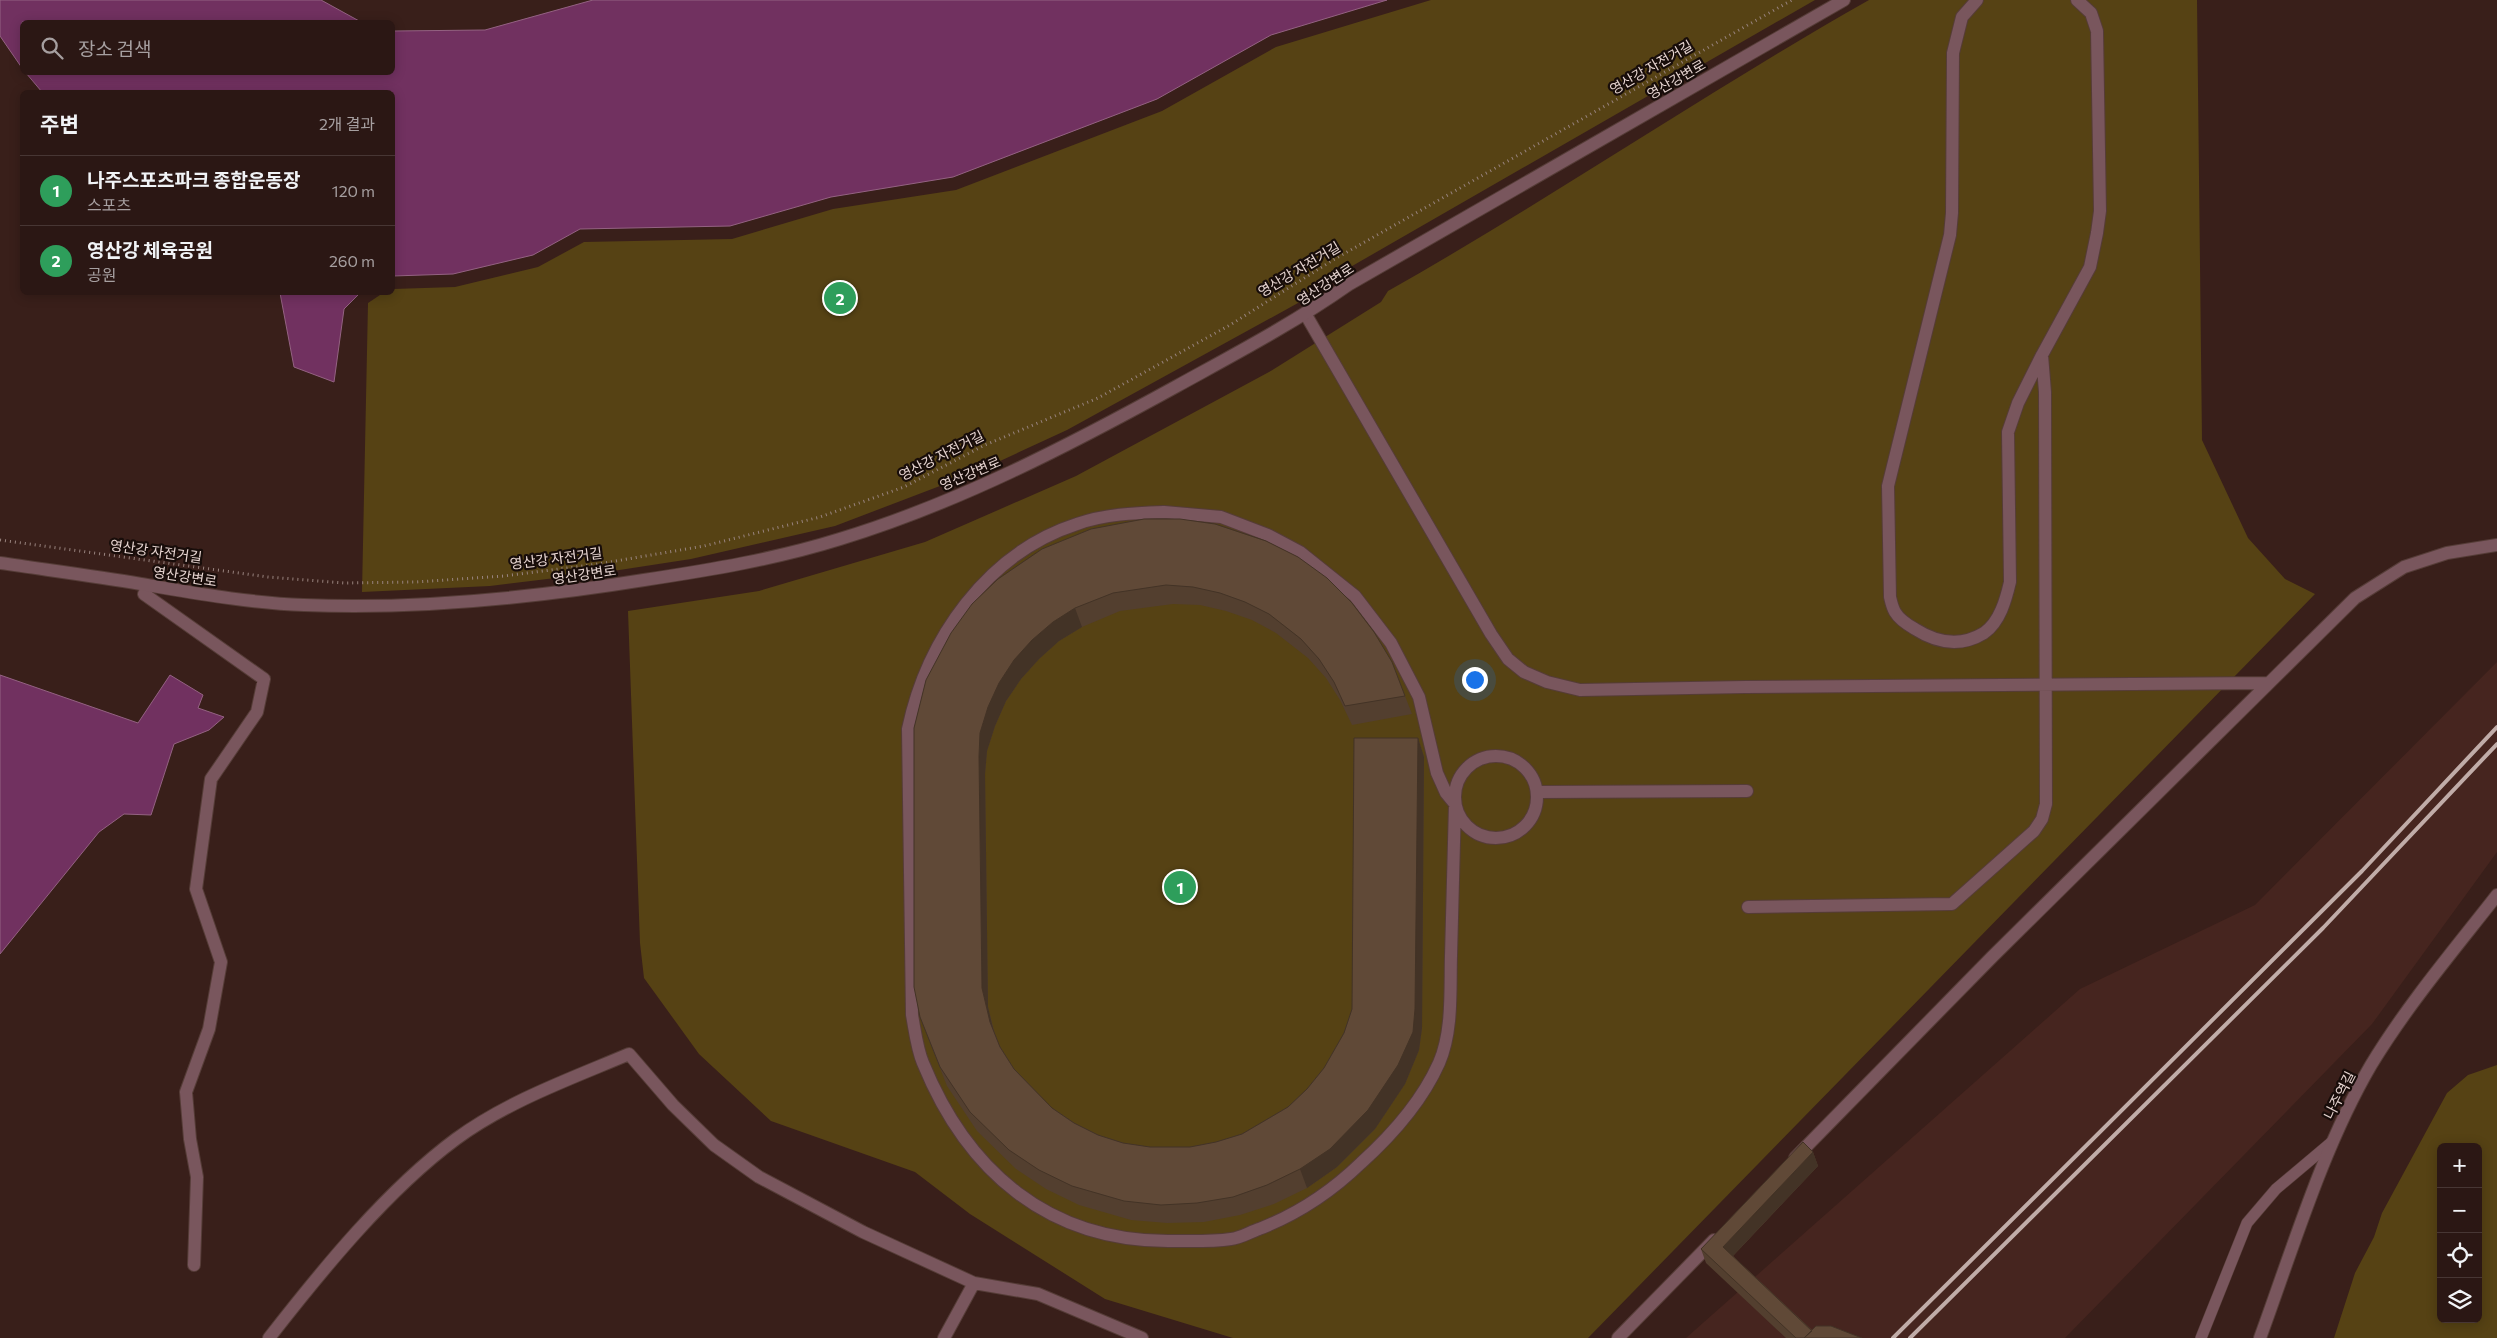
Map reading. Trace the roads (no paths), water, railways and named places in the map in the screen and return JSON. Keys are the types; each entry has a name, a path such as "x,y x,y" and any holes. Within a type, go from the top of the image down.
{"street":[{"name":"영산강변로","path":"0,563 215,596 299,605 362,607 491,600 694,573 839,540 980,486 1074,443 1306,315 1348,285 1844,0"},
{"path":"1977,0 1962,17 1953,53 1952,213 1950,235 1888,486 1890,597 1895,612 1906,624 1928,638 1947,643 1967,640 1985,632 2005,601 2010,582 2008,432 2018,403 2090,266 2100,211 2097,31 2091,13 2077,0"},
{"path":"1306,315 1491,634 1508,659 1524,672 1547,682 1580,690 2268,683"},
{"path":"1748,907 1952,904 2034,831 2042,819 2046,804 2046,685 2045,392 2042,355"},
{"path":"1455,804 1450,995 1447,1032 1439,1062 1415,1104 1380,1146 1350,1174 1313,1203 1284,1219 1234,1239 1143,1241 1109,1236 1075,1225 1050,1214 1015,1192 981,1161 948,1114 922,1061 912,1015 908,729 913,706 925,673 956,615 966,602 996,572 1030,546 1077,524 1118,514 1164,512 1221,517 1268,535 1300,552 1355,596 1391,643 1419,697 1437,773 1446,793 1455,804 1459,816 1467,826 1477,834 1490,838 1502,838 1514,834 1525,827 1532,816 1537,805 1538,792 1534,779 1526,768 1516,760 1504,756 1490,756 1477,760 1463,773 1455,791 1455,804"},
{"path":"1784,1169 1992,957 2355,598 2404,567 2447,553 2497,545"},
{"path":"144,594 264,679 257,712 211,779 196,889 222,962 209,1029 186,1092 190,1139 197,1177 194,1265"},
{"path":"1538,792 1746,792"},
{"name":"나주역길","path":"2260,1338 2332,1141 2371,1066 2410,1006 2497,894"},
{"path":"269,1338 305,1292 388,1199 456,1139 519,1101 629,1054 673,1106 714,1145 760,1177 863,1232 974,1284 1038,1294 1142,1338"},
{"path":"1618,1338 1722,1232"},
{"path":"944,1338 974,1284"}],"lane":[{"path":"2201,1338 2246,1222 2276,1188 2332,1141"}],"railway":[{"path":"1893,1338 2362,871 2497,727"},
{"path":"1910,1338 2323,928 2497,744"}],"place":[{"name":"영산강 체육공원","path":"840,298"},
{"name":"나주스포츠파크 종합운동장","path":"1180,887"}]}
